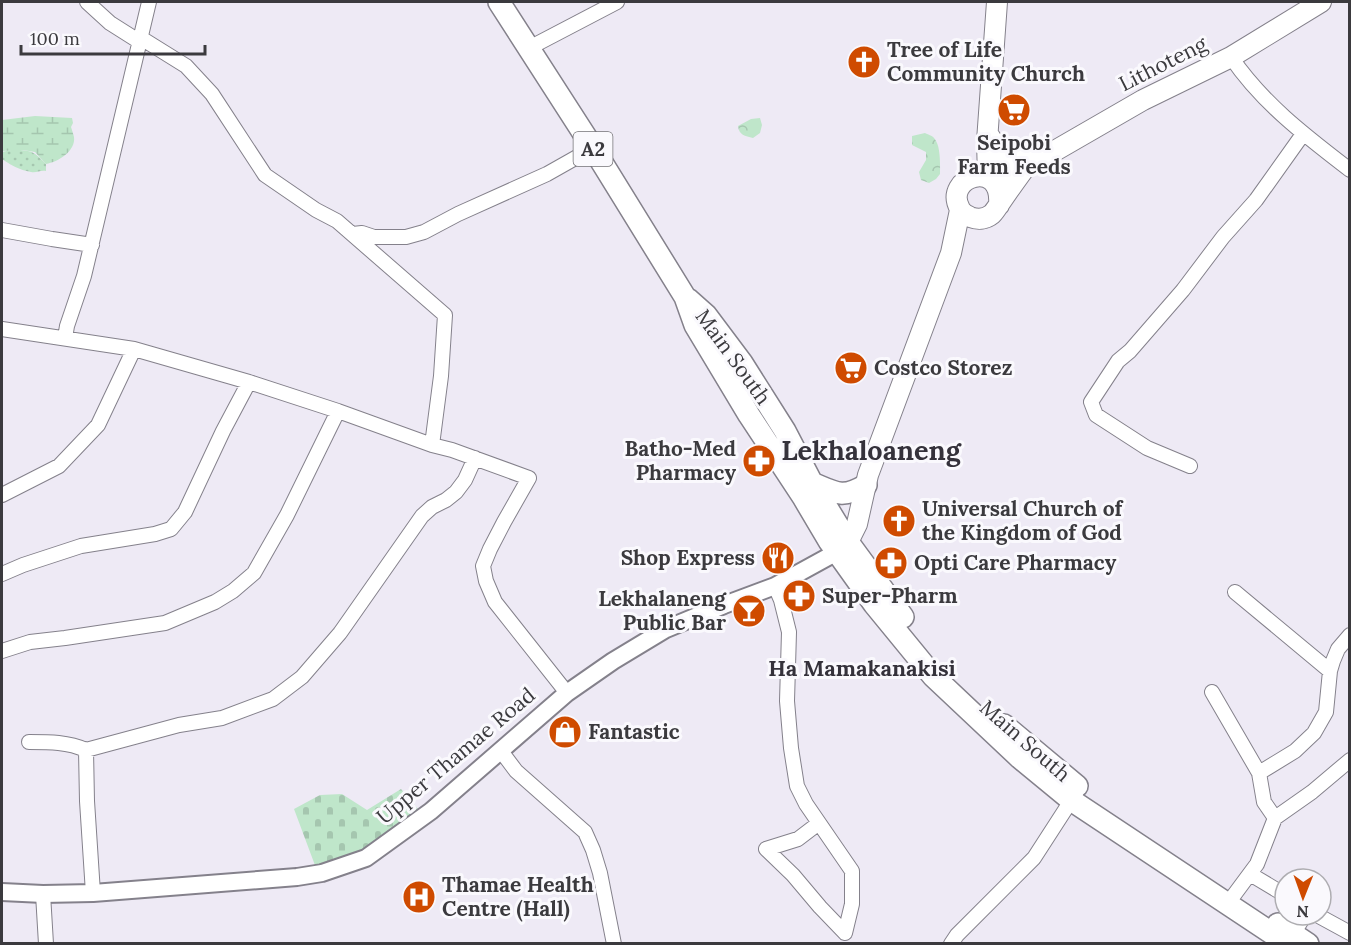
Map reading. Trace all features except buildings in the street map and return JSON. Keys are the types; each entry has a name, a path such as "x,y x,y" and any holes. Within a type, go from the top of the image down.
{"main road":[{"name":"A2","path":"499,2 685,297"},
{"path":"997,2 987,138 991,179 1000,193 999,205"},
{"name":"Lithoteng","path":"991,179 1032,163 1143,100 1231,57 1321,2"},
{"path":"951,253 984,218 993,213 1032,163 1009,157 997,150 987,138"},
{"path":"984,218 975,219 967,216 960,210 956,199 958,188 966,179 987,138"},
{"path":"966,179 976,175 991,179"},
{"path":"843,547 857,524 868,476 951,253 960,210"},
{"name":"Main South","path":"685,297 706,315 742,363 785,431 843,547 888,598 944,668 1075,794 1297,940"},
{"name":"Main South","path":"685,297 695,325 749,415 829,541 843,547"},
{"path":"812,483 844,495 853,493 866,485"},
{"name":"Main South","path":"1075,794 1234,895 1297,940"}],"street":[{"path":"87,2 123,33 186,66 212,94 265,175 316,210 337,221 445,315 441,376 432,445"},
{"path":"65,338 92,245 149,2"},
{"path":"529,48 617,2"},
{"path":"1231,57 1242,73 1295,128 1350,170"},
{"path":"1190,466 1147,448 1096,415 1091,402 1118,361 1130,351 1183,290 1223,237 1256,200 1303,134"},
{"path":"353,234 362,233 374,237 406,237 424,232 547,174 593,148"},
{"path":"2,230 92,245"},
{"path":"2,329 134,349 249,382 529,477 483,566 486,581 495,602 567,693"},
{"path":"2,495 59,466 98,424 134,349"},
{"path":"2,574 81,546 155,534 171,529 185,512 249,382"},
{"path":"2,651 30,642 165,623 215,603 233,591 254,573 287,515 338,411"},
{"path":"29,742 60,742 86,750 179,725 222,718 273,699 302,677 340,633 422,516 456,492 465,480 475,458"},
{"name":"Upper Thamae Road","path":"2,892 93,893 297,877 322,873 366,858 423,818 567,693 613,661 666,629 775,586 843,547"},
{"path":"775,586 789,632 787,701 797,786 852,871 852,904 846,933 766,849 798,839 819,823"},
{"path":"1235,592 1330,672"},
{"path":"1259,772 1295,751 1314,733 1326,712 1330,672 1338,649 1350,634"},
{"path":"1212,692 1259,772 1264,802 1275,818"},
{"path":"86,750 93,893"},
{"path":"501,751 516,771 585,832 600,873 614,944"},
{"path":"1234,895 1257,864 1275,818 1312,792 1350,760"},
{"path":"951,944 957,935 1034,858 1075,794"},
{"path":"1250,874 1273,888"},
{"path":"43,894 46,944"},
{"path":"1333,924 1350,933"}],"green space":[{"path":"35,116 72,118 74,142 69,151 56,161 46,164 35,152 2,151 2,120"},
{"path":"760,118 762,125 760,133 753,138 741,133 738,126 751,119"},
{"path":"925,133 936,141 940,155 940,174 929,183 921,180 919,172 926,160 926,152 912,145 912,136"},
{"path":"11,150 34,153 46,164 46,171 27,171 2,159 2,152"},
{"path":"401,789 418,809 403,824 368,849 316,868 294,809 320,795 342,794 367,810"}],"place":[{"name":"Tree of Life Community Church","path":"864,62"},
{"name":"Seipobi Farm Feeds","path":"1014,110"},
{"name":"Costco Storez","path":"851,368"},
{"name":"Batho-Med Pharmacy","path":"759,461"},
{"name":"Universal Church of the Kingdom of God","path":"899,521"},
{"name":"Shop Express","path":"778,558"},
{"name":"Opti Care Pharmacy","path":"891,563"},
{"name":"Super-Pharm","path":"799,596"},
{"name":"Lekhalaneng Public Bar","path":"749,611"},
{"name":"Fantastic","path":"565,732"},
{"name":"Thamae Health Centre (Hall)","path":"419,897"}],"district":[{"name":"Lekhaloaneng","path":"871,451"},
{"name":"Ha Mamakanakisi","path":"862,668"}]}
